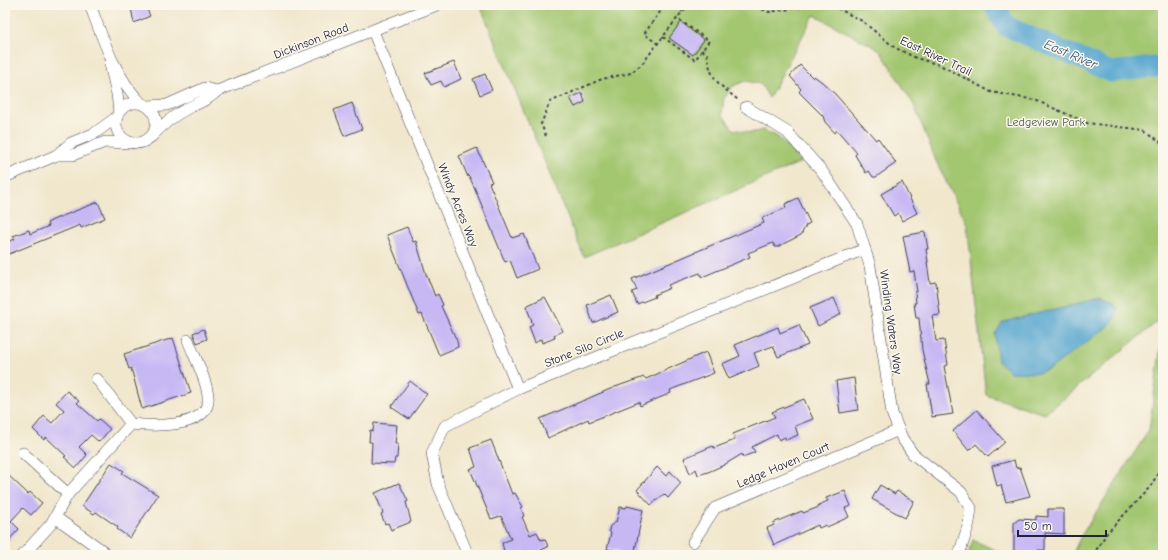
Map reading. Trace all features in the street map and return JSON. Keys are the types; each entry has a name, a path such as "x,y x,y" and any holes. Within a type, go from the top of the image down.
{"street":[{"path":"57,155 73,155 105,142 141,143 152,136 156,130 156,116 144,105 126,84 107,48 90,5"},
{"name":"Dickinson Road","path":"152,136 167,121 191,106 209,99 217,91 437,5"},
{"name":"Windy Acres Way","path":"373,31 518,389"},
{"path":"107,48 117,94 117,128 119,134 123,138 134,143"},
{"name":"Dickinson Road","path":"144,105 168,105 205,88 217,91"},
{"path":"5,177 57,155 71,143 95,133 129,104 144,105"},
{"name":"Winding Waters Way","path":"746,107 787,132 822,171 857,224 870,266 892,413 899,430 913,454 961,492 971,508 970,523 959,555"},
{"name":"Stone Silo Circle","path":"468,555 438,484 432,453 445,426 518,389 865,249"},
{"path":"97,379 130,424 151,426 170,425 190,420 201,414 208,402 207,389 188,340"},
{"path":"23,555 51,524 68,494 130,424"},
{"name":"Ledge Haven Court","path":"693,542 715,508 899,430"},
{"path":"23,453 68,494"},
{"path":"55,517 103,551"}],"path":[{"path":"658,44 644,34 665,5"},
{"path":"671,5 682,12"},
{"path":"546,136 541,124 550,102 602,79 631,73 642,64 682,12 692,5"},
{"name":"East River Trail","path":"751,5 769,12 819,5 839,9 862,21 894,47 916,58 940,65 991,92 1035,100 1087,123 1145,130 1163,144"},
{"path":"663,37 695,60 709,41 678,18"},
{"path":"702,50 708,54 711,75 717,83 746,107"},
{"path":"1092,555 1107,532 1150,487 1163,465"}],"green space":[{"name":"Ledgeview Park","path":"480,5 1163,5 1163,317 1045,414 986,395 967,224 936,161 914,105 880,50 814,15 769,98 761,84 745,81 733,86 724,98 722,114 733,129 750,133 763,130 778,137 801,162 584,257"},
{"path":"1163,330 1163,555 1072,555 1081,536 1149,430"},
{"path":"973,540 1006,555 968,555"}],"water":[{"path":"1099,298 1111,302 1117,309 1115,318 1107,327 1050,369 1038,373 1011,372 998,362 995,334 1003,322"}],"building":[{"path":"137,5 145,5 150,16 134,23 131,8"},
{"path":"681,22 704,40 693,55 669,38"},
{"path":"454,62 461,79 444,87 441,81 431,85 425,73"},
{"path":"800,65 813,78 814,76 835,94 876,140 878,138 896,163 876,177 873,177 869,171 866,173 855,155 857,153 837,130 835,133 825,122 823,116 799,92 801,89 790,76"},
{"path":"485,74 492,90 480,95 473,79"},
{"path":"582,93 585,102 575,107 570,98"},
{"path":"352,103 362,129 344,136 334,110"},
{"path":"477,148 492,182 489,183 512,238 524,234 538,269 517,278 510,260 505,262 475,189 459,156"},
{"path":"902,182 917,213 902,221 898,213 894,216 881,194"},
{"path":"798,198 810,223 806,225 801,235 777,247 775,247 773,243 748,253 750,257 702,277 700,273 668,285 670,288 654,295 655,297 637,304 632,292 637,290 632,279 764,223 762,218 786,208 785,204"},
{"path":"98,202 105,218 81,228 80,225 9,254 5,243 15,239 13,236 29,230 30,234 49,226 47,223 55,219"},
{"path":"407,227 413,242 416,241 426,274 435,296 438,294 443,305 441,306 457,341 458,347 439,355 422,314 419,315 387,235"},
{"path":"925,232 928,249 926,249 930,283 936,282 940,315 932,316 936,341 944,340 948,365 944,366 953,414 932,417 927,384 930,384 922,350 919,318 916,318 914,303 916,303 915,292 917,292 914,271 910,272 903,236"},
{"path":"611,295 618,312 593,323 587,305"},
{"path":"545,297 563,331 554,335 555,338 542,343 541,339 535,343 529,327 533,325 526,306"},
{"path":"834,298 841,314 818,326 810,308"},
{"path":"799,325 808,345 778,357 773,346 754,353 759,366 729,379 722,364 740,356 735,345 778,327 780,333"},
{"path":"204,329 207,339 197,343 193,333"},
{"path":"173,338 191,393 142,409 131,368 129,369 124,354"},
{"path":"706,352 714,373 670,390 671,393 640,406 639,402 589,422 588,419 548,438 540,419 615,387 644,377 646,379"},
{"path":"854,378 858,410 840,413 836,381"},
{"path":"410,381 427,394 409,419 391,407"},
{"path":"67,391 79,401 77,403 97,421 99,419 110,429 99,442 91,435 79,447 87,455 76,468 46,437 44,440 33,429 44,416 52,423 64,410 56,403"},
{"path":"804,399 813,419 795,426 798,435 786,440 785,437 779,440 777,434 752,447 755,452 743,457 742,454 724,465 708,472 698,475 696,469 690,474 684,458 713,446 714,448 735,440 733,434 775,417 772,412"},
{"path":"977,410 1005,442 988,457 976,444 969,451 953,431"},
{"path":"374,423 397,425 395,444 398,444 397,458 395,458 394,464 371,463 372,442 369,442 370,430 373,431"},
{"path":"491,440 512,494 515,493 523,507 521,508 524,516 522,517 530,535 537,532 541,540 545,539 548,547 541,550 543,555 505,555 502,543 511,539 501,516 491,519 470,469 476,467 470,448"},
{"path":"1014,460 1016,468 1020,467 1030,496 1006,502 1001,485 997,486 992,466"},
{"path":"111,463 124,471 122,473 158,495 130,538 117,529 118,527 96,512 94,514 82,506"},
{"path":"657,467 666,476 670,471 681,483 668,498 664,494 651,505 637,490"},
{"path":"5,472 28,494 30,492 42,503 31,515 23,508 11,521 19,529 5,544"},
{"path":"399,483 408,501 406,502 411,522 391,530 388,523 385,524 381,514 383,513 375,493"},
{"path":"880,485 895,494 897,491 914,501 905,518 872,499"},
{"path":"845,491 851,506 845,508 849,517 827,527 826,525 819,528 818,525 774,545 767,528 774,525 773,523 802,511 803,513 819,507 818,505 828,501 826,498"},
{"path":"627,506 643,510 634,555 618,555 619,551 607,549 611,533 609,531 610,526 616,522 620,507 626,508"},
{"path":"1048,509 1064,509 1064,534 1045,533 1045,550 1038,550 1038,555 1014,555 1014,523 1019,519 1036,520 1036,516 1048,517"}],"waterway":[{"name":"East River","path":"994,5 1006,26 1111,72 1163,66"}]}
